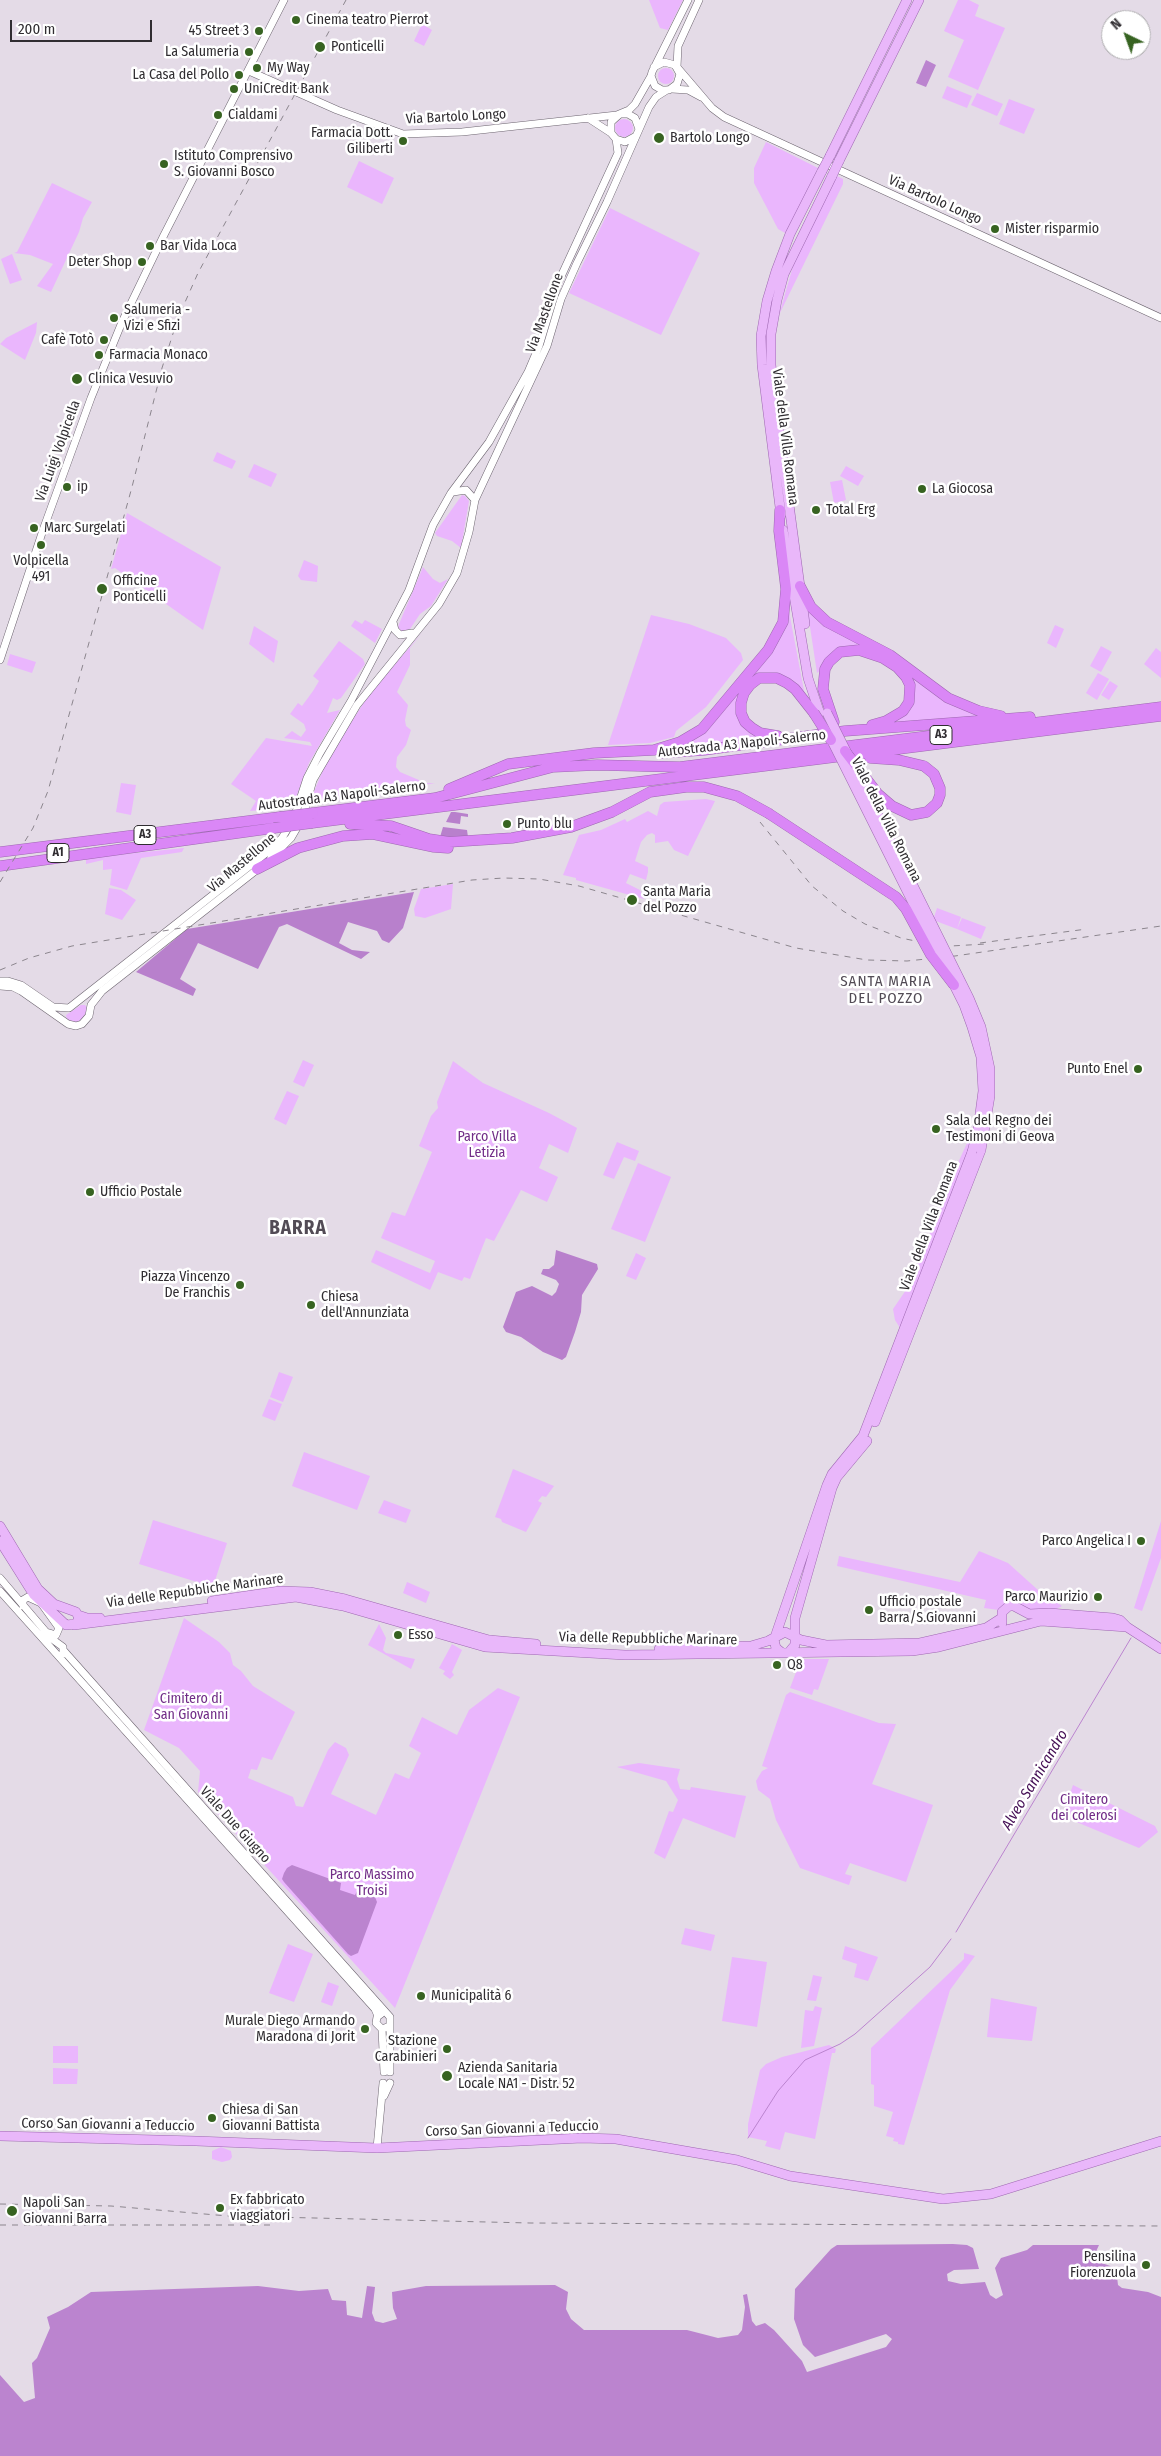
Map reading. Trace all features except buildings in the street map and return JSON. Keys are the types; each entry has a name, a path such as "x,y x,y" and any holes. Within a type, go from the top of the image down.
{"highway":[{"path":"368,807 447,789 468,782 498,767 517,762 668,747 702,729 777,637 783,622 786,606 779,531 780,510"},
{"path":"800,586 804,596 819,616 890,655 948,698 994,715 1024,717"},
{"path":"621,752 662,753 704,750 796,738 840,730 886,721 903,710 909,702 910,694 906,677 890,662 872,654 859,650 840,652 829,662 825,669 823,713 831,740"},
{"path":"796,738 760,733 745,722 741,703 750,685 759,678 768,678 787,683 840,730 1024,717 1093,715"},
{"name":"Autostrada A3 Napoli-Salerno","path":"0,866 274,828 368,807 451,795 525,773 553,767 597,765 680,767 1093,715 1158,713"},
{"name":"Autostrada A3 Napoli-Salerno","path":"4,852 280,817 312,818 770,765 1158,713"},
{"path":"844,754 890,759 924,766 934,774 940,788 937,803 927,812 911,815 892,806 878,794 844,754"},
{"name":"A3","path":"312,818 391,826 432,843 512,838 554,831 587,822 656,790 770,765"},
{"name":"A3","path":"656,790 704,787 747,800 768,813 896,897 906,909 931,955 954,985"},
{"path":"257,869 298,848 343,836 373,834 432,843"},
{"name":"A1","path":"0,860 116,846 160,843"}],"main road":[{"name":"Viale della Villa Romana","path":"823,713 808,678 780,510 762,365 762,336 767,301 790,234 907,0"},
{"name":"Viale della Villa Romana","path":"823,713 808,656 774,391 772,334 777,300 784,274 919,0"},
{"name":"Viale della Villa Romana","path":"776,1637 807,1560 826,1501 832,1474 863,1436 976,1151 990,1096 990,1069 981,1027 969,998 844,754 840,730"},
{"name":"Viale della Villa Romana","path":"831,740 954,985 972,1027 981,1057 984,1091 976,1151"},
{"path":"0,1526 38,1590 54,1604 78,1615 78,1621 74,1625 69,1626 41,1603 29,1589 0,1540"},
{"name":"Viale della Villa Romana","path":"793,1636 807,1560"},
{"name":"Via delle Repubbliche Marinare","path":"78,1615 87,1618 99,1618 292,1590 345,1599 487,1643"},
{"name":"Via delle Repubbliche Marinare","path":"74,1625 296,1597 343,1606 487,1643 618,1652 772,1654 786,1652 912,1651 939,1647 1041,1622 1127,1627"},
{"path":"793,1636 795,1645 786,1652 774,1644 776,1637 785,1632 793,1636 800,1640 826,1644 920,1643 986,1628 1000,1619 1002,1612 1009,1606 1033,1615 1057,1613 1113,1618 1120,1620 1127,1627 1161,1649"},
{"path":"64,1622 63,1614 69,1610"},
{"path":"1000,1619 1002,1624 1014,1628 1022,1620 1020,1610"},
{"name":"Via delle Repubbliche Marinare","path":"618,1652 751,1646 776,1637"},
{"name":"Corso San Giovanni a Teduccio","path":"0,2136 377,2148 573,2138 616,2139 737,2160 790,2176 943,2199 991,2194 1161,2141"}],"street":[{"name":"Via Luigi Volpicella","path":"0,660 29,566 103,368 162,239 284,0"},
{"path":"613,136 612,122 635,104 651,76 688,0"},
{"path":"588,118 613,136 629,141 638,132 656,97 677,84 680,77 677,67 678,46 699,0"},
{"path":"654,67 664,62 672,63 677,67"},
{"name":"Via Bartolo Longo","path":"677,67 703,98 724,118 1161,318"},
{"name":"Via Bartolo Longo","path":"249,71 337,110 403,134 462,132 620,114"},
{"path":"651,76 655,86 669,90"},
{"name":"Via Bartolo Longo","path":"669,90 688,90 703,98"},
{"path":"620,114 628,114 635,118 638,132"},
{"name":"Via Mastellone","path":"79,1002 270,850 282,838 294,818 311,770 354,704 439,604 457,573 469,532 475,500 548,346 561,299 638,132"},
{"name":"Via Mastellone","path":"91,1005 102,991 257,869 291,838 302,819 313,780 354,704 409,590 433,525 451,493 489,442 528,372 539,346 558,283 618,153 613,136"},
{"path":"451,493 466,490 475,500"},
{"path":"393,621 395,630 400,635 409,635 415,631"},
{"path":"0,981 21,985 52,1007 69,1008"},
{"path":"0,986 13,987 21,991 66,1022 76,1026 82,1024 89,1016 91,1005 79,1002 69,1008 65,1013 66,1022"},
{"name":"Viale Due Giugno","path":"0,1578 45,1631 59,1651 375,2009 378,2016"},
{"name":"Viale Due Giugno","path":"0,1591 59,1651 388,2015"},
{"path":"23,1606 23,1600 28,1597 41,1603 59,1630 54,1635 45,1631"},
{"path":"382,2014 388,2015 391,2019 387,2072 382,2029 376,2023 378,2016 382,2014"},
{"path":"382,2029 390,2026"},
{"path":"377,2148 383,2098 387,2083"}],"green space":[{"path":"649,0 683,0 668,30 660,28"},
{"path":"958,0 969,0 979,5 975,16 1005,28 978,90 948,77 964,40 944,31"},
{"path":"422,24 432,30 424,46 414,41"},
{"path":"666,68 672,70 674,76 672,82 666,84 660,82 658,76 660,70"},
{"path":"947,86 972,96 967,108 942,98"},
{"path":"977,93 1003,104 997,116 971,105"},
{"path":"1009,99 1035,109 1024,134 999,124"},
{"path":"624,119 630,122 633,128 630,134 624,137 618,134 615,128 618,122"},
{"path":"766,142 818,168 785,233 778,229 754,183 754,168"},
{"path":"359,161 394,178 382,204 347,187"},
{"path":"837,176 843,179 843,184 779,315 795,259"},
{"path":"52,183 92,202 83,218 79,232 51,292 37,286 53,264 30,255 14,253 17,252"},
{"path":"610,208 700,253 661,335 569,293"},
{"path":"12,254 22,280 10,284 1,259"},
{"path":"37,322 36,333 25,360 0,344 6,338"},
{"path":"217,452 236,461 232,469 213,461"},
{"path":"254,464 277,474 271,487 248,477"},
{"path":"846,466 864,476 858,486 840,476"},
{"path":"842,480 846,500 834,503 830,482"},
{"path":"462,495 469,501 461,548 452,541 437,536 435,533"},
{"path":"127,513 221,567 203,630 115,568 111,569"},
{"path":"304,560 318,566 317,582 301,580 298,576"},
{"path":"423,567 433,579 440,583 448,579 431,606 420,614 410,629 402,632 398,627"},
{"path":"788,606 805,696 788,681 755,678 738,709 765,738 677,749 751,672"},
{"path":"807,607 816,617 988,717 892,725 891,721 906,710 905,672 849,648 817,673"},
{"path":"651,615 689,624 726,638 741,653 743,660 706,707 676,731 674,737 650,743 608,745"},
{"path":"355,620 362,624 365,620 382,629 375,643 351,626"},
{"path":"1055,625 1064,629 1056,648 1047,643"},
{"path":"254,626 278,641 274,663 249,644"},
{"path":"422,633 410,648 410,665 397,692 408,705 405,720 406,726 411,730 406,745 397,757 396,767 400,772 426,783 435,783 309,804 327,760 370,693"},
{"path":"339,641 363,659 365,664 341,698 337,700 333,698 327,713 340,710 309,763 292,808 250,811 256,801 231,784 266,738 312,746 310,742 284,738 292,731 301,737 306,730 304,724 290,714 298,703 302,706 313,691 319,681 313,676"},
{"path":"1101,646 1112,652 1101,672 1090,666"},
{"path":"1156,648 1161,652 1161,678 1144,664"},
{"path":"10,654 36,662 32,673 7,665"},
{"path":"1098,673 1109,679 1097,700 1086,693"},
{"path":"1110,681 1118,686 1109,700 1101,695"},
{"path":"121,783 136,785 131,815 116,812"},
{"path":"706,799 715,801 688,856 674,850 668,841 655,843 655,835 652,833 647,835 641,842 635,861 648,867 646,880 630,874 626,883 640,890 644,899 563,875 579,835 601,830 625,819 627,822 648,811 657,816 660,805 664,802"},
{"path":"184,848 182,852 141,858 127,890 110,885 112,869 103,870 103,860 86,864 86,858"},
{"path":"453,884 451,909 425,918 415,916 414,909 421,889"},
{"path":"109,888 121,890 136,900 122,920 105,914"},
{"path":"937,908 961,917 957,929 933,920"},
{"path":"962,918 986,927 981,939 957,929"},
{"path":"81,1005 85,1005 87,1008 84,1018 79,1022 72,1023 67,1020 66,1015"},
{"path":"303,1060 314,1065 304,1087 293,1082"},
{"name":"Parco Villa Letizia","path":"453,1061 483,1083 577,1128 568,1153 549,1144 539,1168 558,1177 547,1202 521,1190 494,1241 486,1238 470,1279 464,1277 462,1281 438,1272 430,1290 371,1262 376,1250 430,1273 435,1261 381,1238 392,1212 405,1216 432,1152 419,1146 431,1116 438,1108 437,1102"},
{"path":"287,1091 299,1096 286,1125 274,1119"},
{"path":"977,1121 963,1167 900,1328 895,1320 893,1309 906,1290 939,1212 938,1207"},
{"path":"617,1142 639,1151 635,1161 624,1157 614,1179 603,1175"},
{"path":"638,1163 671,1177 645,1242 611,1229"},
{"path":"636,1253 646,1258 636,1280 626,1276"},
{"path":"279,1372 293,1377 283,1402 270,1397"},
{"path":"269,1399 282,1404 275,1421 262,1416"},
{"path":"304,1452 370,1476 357,1510 292,1486"},
{"path":"513,1469 554,1486 546,1497 542,1496 538,1501 542,1503 526,1532 495,1517"},
{"path":"384,1500 411,1510 406,1523 378,1513"},
{"path":"153,1520 227,1543 213,1587 139,1564"},
{"path":"1161,1521 1161,1558 1142,1611 1134,1608"},
{"path":"979,1551 1008,1563 1038,1590 1062,1606 1053,1611 1035,1613 1021,1609 1006,1611 984,1608 986,1600 837,1566 839,1556 960,1582"},
{"path":"407,1582 430,1592 426,1603 403,1593"},
{"name":"Parco Massimo Troisi","path":"184,1618 219,1642 230,1653 233,1665 241,1671 253,1686 295,1712 272,1760 262,1757 257,1770 251,1769 248,1778 293,1797 296,1806 303,1807 328,1750 335,1742 346,1748 349,1755 331,1794 376,1815 395,1773 409,1779 421,1753 409,1746 422,1717 457,1735 469,1710 498,1688 520,1697 395,2008 198,1792 200,1771 179,1748 144,1730"},
{"path":"379,1624 386,1638 383,1650 386,1653 415,1659 411,1669 368,1645"},
{"path":"452,1644 462,1650 452,1672 454,1675 450,1679 443,1674 445,1671 439,1668"},
{"path":"801,1659 829,1659 818,1690 814,1689 812,1695 790,1688"},
{"path":"790,1692 879,1723 896,1724 872,1784 933,1805 906,1882 850,1863 845,1874 852,1876 849,1885 800,1868 776,1820 770,1799 758,1790 756,1781 762,1771 768,1768 762,1766 786,1695"},
{"path":"639,1763 680,1769 677,1779 680,1789 690,1790 691,1787 746,1796 735,1838 683,1818 665,1859 654,1853 669,1811 673,1812 678,1800 666,1781 617,1767"},
{"name":"Cimitero dei colerosi","path":"1073,1785 1155,1826 1158,1832 1139,1848 1062,1816"},
{"path":"685,1928 715,1935 711,1951 681,1944"},
{"path":"288,1944 313,1954 294,2002 269,1993"},
{"path":"845,1946 878,1957 868,1981 854,1977 857,1964 842,1959"},
{"path":"964,1953 975,1956 950,1990 904,2145 898,2144 898,2142 893,2141 894,2138 886,2136 893,2112 874,2106 874,2085 871,2084 871,2048 964,1959"},
{"path":"732,1957 767,1962 757,2027 722,2021"},
{"path":"813,1975 822,1977 816,2001 807,2000"},
{"path":"328,1982 339,1986 332,2006 321,2002"},
{"path":"991,1998 1037,2007 1032,2041 987,2037"},
{"path":"815,2006 822,2008 814,2046 801,2048 805,2010 813,2011"},
{"path":"829,2045 836,2049 835,2053 832,2053 815,2139 785,2132 780,2150 765,2146 767,2141 748,2137 748,2124 760,2070 766,2064 782,2057"},
{"path":"53,2046 78,2046 78,2063 53,2063"},
{"path":"53,2068 78,2069 77,2084 53,2084"},
{"path":"221,2147 231,2151 232,2157 230,2160 222,2162 212,2159 212,2151"}],"shaded area":[{"path":"926,60 936,65 926,87 916,83"},
{"path":"451,812 468,814 468,817 461,816 460,824 446,822"},
{"path":"443,827 467,830 468,837 440,837"},
{"path":"414,892 403,928 389,943 382,940 377,931 348,922 339,943 352,950 370,952 361,959 287,924 279,927 258,969 198,943 180,979 196,989 193,996 136,972 187,929"},
{"path":"556,1250 597,1264 598,1269 582,1295 581,1312 575,1332 566,1357 562,1360 543,1352 521,1337 506,1332 503,1327 516,1292 532,1286 552,1296 556,1292 559,1284 556,1280 541,1274 543,1269 549,1269 554,1265"},
{"path":"292,1865 341,1883 340,1890 355,1895 358,1889 375,1897 377,1902 358,1953 351,1956 348,1954 284,1882 282,1879 284,1873"},
{"path":"837,2245 967,2245 973,2248 979,2269 954,2270 947,2274 948,2281 961,2284 985,2282 990,2295 996,2299 1003,2295 995,2268 1001,2258 1027,2250 1033,2245 1099,2245 1094,2256 1096,2261 1116,2268 1118,2285 1122,2288 1148,2292 1161,2297 1161,2456 0,2456 0,2375 24,2402 35,2398 32,2363 37,2358 50,2328 47,2317 68,2307 91,2292 258,2286 299,2291 328,2289 332,2300 346,2301 347,2315 362,2318 367,2286 375,2287 372,2313 375,2321 383,2323 397,2319 393,2308 392,2292 426,2286 555,2285 568,2292 566,2309 571,2319 584,2330 687,2330 718,2338 738,2335 742,2330 745,2307 743,2295 747,2294 752,2321 756,2326 765,2323 774,2330 802,2361 807,2372 886,2347 892,2339 886,2334 815,2357 803,2345 794,2319 795,2289 831,2249"}],"waterway":[{"name":"Alveo Sannicandro","path":"956,1932 1131,1638"},
{"name":"Alveo Sannicandro","path":"748,2138 778,2091 805,2060 840,2044 855,2034 930,1967 951,1939"}],"railway":[{"path":"0,882 33,828 48,791 132,487 162,368 178,318 198,273 346,0"},
{"path":"760,822 812,886 843,911 865,924 901,938 925,943 951,946 986,944"},
{"path":"0,970 29,958 72,946 472,880 504,878 539,879 579,886 796,948 867,960 907,961 955,956 1161,926"},
{"path":"980,943 1087,929"},
{"path":"0,2204 111,2206 228,2216 530,2223 1161,2226"},
{"path":"0,2225 271,2225"}],"place":[{"name":"Cinema teatro Pierrot","path":"296,20"},
{"name":"45 Street 3","path":"259,31"},
{"name":"Ponticelli","path":"320,47"},
{"name":"La Salumeria","path":"249,52"},
{"name":"My Way","path":"257,68"},
{"name":"La Casa del Pollo","path":"239,75"},
{"name":"UniCredit Bank","path":"234,89"},
{"name":"Cialdami","path":"218,115"},
{"name":"Bartolo Longo","path":"659,138"},
{"name":"Farmacia Dott. Giliberti","path":"403,141"},
{"name":"Istituto Comprensivo S. Giovanni Bosco","path":"164,164"},
{"name":"Mister risparmio","path":"995,229"},
{"name":"Bar Vida Loca","path":"150,246"},
{"name":"Deter Shop","path":"142,262"},
{"name":"Salumeria - Vizi e Sfizi","path":"114,318"},
{"name":"Cafè Totò","path":"104,340"},
{"name":"Farmacia Monaco","path":"99,355"},
{"name":"Clinica Vesuvio","path":"77,379"},
{"name":"ip","path":"67,487"},
{"name":"La Giocosa","path":"922,489"},
{"name":"Total Erg","path":"816,510"},
{"name":"Marc Surgelati","path":"34,528"},
{"name":"Volpicella 491","path":"41,545"},
{"name":"Officine Ponticelli","path":"102,589"},
{"name":"Punto blu","path":"507,824"},
{"name":"Santa Maria del Pozzo","path":"632,900"},
{"name":"Punto Enel","path":"1138,1069"},
{"name":"Sala del Regno dei Testimoni di Geova","path":"936,1129"},
{"name":"Ufficio Postale","path":"90,1192"},
{"name":"Piazza Vincenzo De Franchis","path":"240,1285"},
{"name":"Chiesa dell'Annunziata","path":"311,1305"},
{"name":"Parco Angelica I","path":"1141,1541"},
{"name":"Parco Maurizio","path":"1098,1597"},
{"name":"Ufficio postale Barra/S.Giovanni","path":"869,1610"},
{"name":"Esso","path":"398,1635"},
{"name":"Q8","path":"777,1665"},
{"name":"Municipalità 6","path":"421,1996"},
{"name":"Murale Diego Armando Maradona di Jorit","path":"365,2029"},
{"name":"Stazione Carabinieri","path":"447,2049"},
{"name":"Azienda Sanitaria Locale NA1 - Distr. 52","path":"447,2076"},
{"name":"Chiesa di San Giovanni Battista","path":"212,2118"},
{"name":"Ex fabbricato viaggiatori","path":"220,2208"},
{"name":"Napoli San Giovanni Barra","path":"12,2211"},
{"name":"Pensilina Fiorenzuola","path":"1146,2265"}],"district":[{"name":"SANTA MARIA DEL POZZO","path":"886,990"},
{"name":"BARRA","path":"298,1229"}],"park label":[{"name":"Cimitero di San Giovanni","path":"191,1708"}]}
